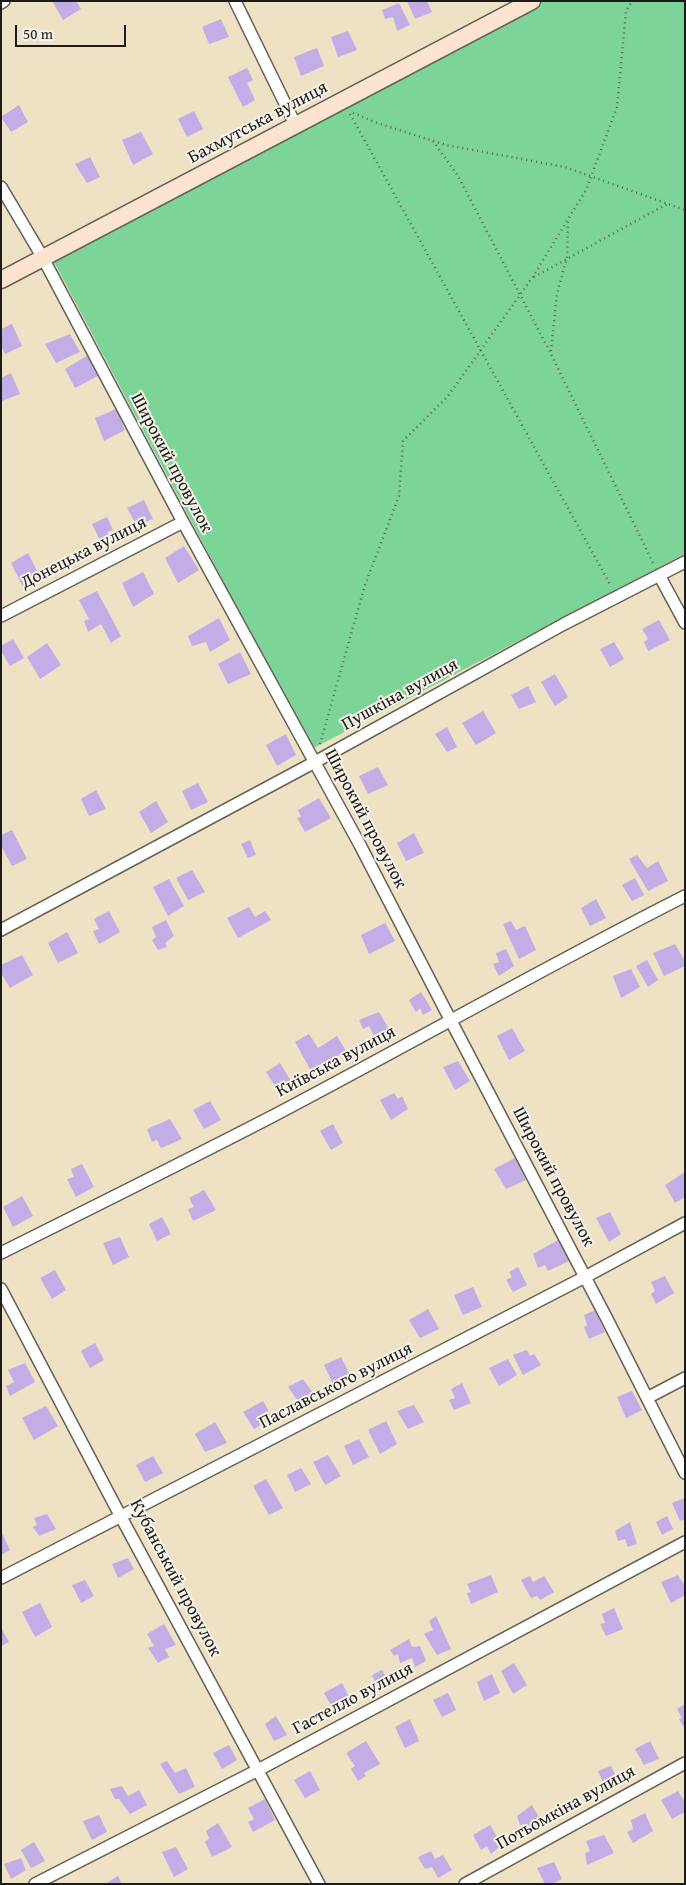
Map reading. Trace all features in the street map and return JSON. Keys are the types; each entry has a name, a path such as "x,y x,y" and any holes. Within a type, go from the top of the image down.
{"street":[{"path":"235,1 296,126"},
{"name":"Бахмутська вулиця","path":"1,280 532,1"},
{"name":"Широкий провулок","path":"1,187 43,258 182,522 360,845 685,1473"},
{"name":"Донецька вулиця","path":"1,616 182,522"},
{"name":"Пушкіна вулиця","path":"1,930 315,762 564,624 685,562"},
{"path":"659,575 685,623"},
{"name":"Київська вулиця","path":"1,1253 270,1117 594,942 685,896"},
{"name":"Паславського вулиця","path":"1,1578 585,1277 685,1223"},
{"name":"Кубанський провулок","path":"1,1289 121,1517 319,1884"},
{"path":"647,1398 685,1378"},
{"name":"Гастелло вулиця","path":"35,1884 258,1770 685,1542"},
{"name":"Потьомкіна вулиця","path":"465,1884 685,1763"}],"path":[{"path":"315,762 365,585 399,496 403,442 448,396 532,278 586,190 617,107 626,11 632,1"},
{"path":"617,597 348,110 377,123 446,145 565,166 685,210"},
{"path":"433,141 458,176 520,294 659,575"},
{"path":"532,278 667,204"},
{"path":"550,352 557,294 567,258 568,220"}],"green space":[{"path":"538,1 685,1 685,554 312,749 54,262"}],"building":[{"path":"52,1 76,1 81,9 63,20"},
{"path":"407,1 427,1 432,12 415,19"},
{"path":"399,3 410,25 397,31 393,17 385,19 382,10"},
{"path":"221,19 229,37 209,44 202,27"},
{"path":"348,31 357,50 338,57 331,37"},
{"path":"317,48 324,66 301,76 294,57"},
{"path":"247,68 253,80 247,83 255,100 243,107 228,77"},
{"path":"19,105 28,122 11,132 1,117"},
{"path":"194,111 203,129 187,137 178,119"},
{"path":"141,132 153,154 133,165 122,140"},
{"path":"90,157 100,177 87,183 75,164"},
{"path":"12,324 22,346 5,354 1,345 1,329"},
{"path":"70,334 80,352 56,363 45,344"},
{"path":"88,355 98,376 75,388 65,369"},
{"path":"11,373 20,394 2,401 1,378"},
{"path":"116,409 125,430 104,441 95,418"},
{"path":"144,500 153,519 137,526 127,508"},
{"path":"107,517 113,530 107,532 112,539 102,545 92,524"},
{"path":"184,546 199,570 178,583 165,558"},
{"path":"28,553 40,577 23,587 11,563"},
{"path":"143,572 154,594 133,607 122,583"},
{"path":"97,591 121,636 111,643 101,624 88,632 84,621 89,619 79,600"},
{"path":"219,618 230,640 210,652 206,642 192,646 188,636"},
{"path":"659,620 670,640 648,651 644,642 648,639 642,629"},
{"path":"13,639 24,658 10,666 1,651 1,646"},
{"path":"614,642 624,659 610,667 600,649"},
{"path":"47,643 61,665 40,679 27,657"},
{"path":"240,652 251,674 228,684 218,664"},
{"path":"555,674 568,697 555,706 541,682"},
{"path":"528,686 536,702 519,709 511,695"},
{"path":"483,711 496,733 476,745 462,723"},
{"path":"447,727 457,747 447,752 435,734"},
{"path":"286,734 296,755 277,766 266,745"},
{"path":"378,767 388,785 368,794 359,776"},
{"path":"198,783 208,802 191,810 182,791"},
{"path":"96,790 106,809 89,816 81,799"},
{"path":"319,798 331,818 305,832 297,818 301,817 298,810"},
{"path":"156,801 168,822 151,833 139,812"},
{"path":"12,830 27,859 12,866 1,846 1,835"},
{"path":"414,833 424,853 406,861 397,843"},
{"path":"250,840 256,855 248,858 241,844"},
{"path":"637,855 647,868 658,861 668,881 648,891 629,859"},
{"path":"192,870 205,892 188,900 176,878"},
{"path":"635,878 644,895 632,901 622,885"},
{"path":"169,879 184,906 168,916 153,887"},
{"path":"596,899 606,918 590,926 581,908"},
{"path":"249,907 255,917 265,911 271,920 238,938 227,918"},
{"path":"109,911 120,932 99,944 93,931 99,929 94,919"},
{"path":"166,920 174,936 165,943 167,947 158,950 152,940 156,937 152,927"},
{"path":"511,921 516,930 525,926 536,950 519,959 503,924"},
{"path":"385,923 395,941 369,954 361,935"},
{"path":"67,932 78,953 58,963 48,943"},
{"path":"675,944 685,961 685,966 664,976 653,953"},
{"path":"506,949 514,966 499,976 493,964 499,962 496,953"},
{"path":"22,955 33,975 10,988 1,973 1,965"},
{"path":"647,960 658,980 648,987 636,966"},
{"path":"631,969 640,987 621,998 613,976"},
{"path":"421,992 432,1010 423,1015 420,1008 416,1012 409,1000"},
{"path":"379,1012 389,1029 375,1038 369,1026 363,1029 359,1020"},
{"path":"512,1028 525,1051 509,1060 497,1036"},
{"path":"309,1034 318,1048 337,1036 346,1051 311,1071 295,1042"},
{"path":"458,1061 470,1081 455,1090 443,1067"},
{"path":"280,1063 291,1081 277,1089 266,1072"},
{"path":"394,1093 398,1099 402,1096 408,1109 391,1120 380,1100"},
{"path":"210,1101 221,1120 204,1129 193,1110"},
{"path":"170,1119 182,1139 161,1148 157,1140 152,1142 147,1129"},
{"path":"333,1124 343,1143 331,1150 320,1131"},
{"path":"515,1158 526,1180 506,1189 494,1169"},
{"path":"82,1164 94,1187 76,1197 67,1179 74,1177 71,1169"},
{"path":"685,1172 685,1197 675,1203 665,1185"},
{"path":"204,1190 216,1210 193,1221 188,1209 194,1207 189,1198"},
{"path":"22,1196 33,1216 13,1227 3,1207"},
{"path":"610,1212 621,1234 609,1242 596,1218"},
{"path":"162,1217 171,1234 157,1241 149,1224"},
{"path":"120,1237 129,1257 113,1265 103,1243"},
{"path":"558,1240 569,1261 548,1271 545,1265 538,1268 533,1254"},
{"path":"518,1267 527,1285 513,1292 506,1280 512,1277 509,1272"},
{"path":"55,1270 66,1290 52,1299 40,1278"},
{"path":"665,1276 674,1293 656,1304 651,1294 655,1291 651,1282"},
{"path":"473,1287 482,1307 463,1315 454,1295"},
{"path":"428,1309 439,1329 420,1338 409,1320"},
{"path":"595,1310 605,1332 589,1339 584,1327 587,1325 584,1315"},
{"path":"95,1343 104,1360 90,1368 81,1351"},
{"path":"527,1350 530,1356 534,1354 541,1365 523,1375 513,1355"},
{"path":"341,1357 350,1375 333,1384 324,1365"},
{"path":"508,1359 517,1375 499,1386 489,1368"},
{"path":"25,1363 35,1382 10,1396 6,1386 14,1382 8,1370"},
{"path":"303,1379 315,1396 300,1404 288,1387"},
{"path":"462,1383 471,1403 454,1410 449,1400 455,1398 451,1389"},
{"path":"632,1391 642,1410 626,1418 617,1397"},
{"path":"263,1401 273,1418 254,1429 243,1412"},
{"path":"414,1405 424,1422 408,1429 397,1411"},
{"path":"46,1406 58,1426 34,1440 22,1418"},
{"path":"386,1421 397,1444 380,1454 368,1430"},
{"path":"215,1422 227,1443 205,1452 195,1434"},
{"path":"359,1439 369,1457 353,1465 344,1446"},
{"path":"328,1455 341,1476 325,1485 313,1462"},
{"path":"153,1456 163,1473 145,1482 136,1465"},
{"path":"301,1468 311,1484 295,1492 287,1475"},
{"path":"266,1479 283,1508 269,1515 253,1486"},
{"path":"685,1498 685,1519 680,1521 672,1503"},
{"path":"47,1514 56,1529 39,1536 33,1527 37,1525 34,1518"},
{"path":"667,1516 673,1529 662,1535 656,1522"},
{"path":"630,1522 637,1544 628,1547 625,1539 618,1541 615,1531"},
{"path":"1,1531 10,1550 1,1555"},
{"path":"128,1558 134,1569 118,1578 112,1564"},
{"path":"491,1575 498,1592 471,1604 467,1593 471,1592 467,1584"},
{"path":"678,1575 685,1586 685,1595 671,1603 661,1582"},
{"path":"530,1576 533,1582 544,1576 554,1592 540,1600 537,1596 531,1598 521,1580"},
{"path":"85,1580 94,1596 81,1603 72,1585"},
{"path":"40,1603 52,1627 35,1637 22,1612"},
{"path":"614,1608 623,1629 606,1636 600,1624 605,1623 602,1614"},
{"path":"436,1616 451,1649 437,1655 424,1634 433,1630 429,1621"},
{"path":"164,1624 176,1645 165,1649 169,1657 158,1663 148,1648 154,1646 147,1634"},
{"path":"1,1628 9,1642 1,1646"},
{"path":"409,1639 412,1647 420,1646 426,1661 415,1667 412,1658 400,1663 398,1654 394,1656 390,1650"},
{"path":"514,1663 527,1685 513,1694 501,1671"},
{"path":"382,1670 388,1680 377,1686 372,1675"},
{"path":"492,1674 500,1693 484,1701 477,1682"},
{"path":"342,1683 351,1701 334,1710 324,1693"},
{"path":"448,1693 456,1710 442,1717 433,1700"},
{"path":"685,1704 685,1729 679,1719 682,1718 677,1709"},
{"path":"276,1716 287,1735 274,1741 265,1724"},
{"path":"410,1719 419,1741 405,1748 395,1727"},
{"path":"366,1741 380,1764 364,1773 366,1776 358,1781 351,1769 355,1766 346,1753"},
{"path":"650,1741 659,1759 644,1765 635,1749"},
{"path":"229,1745 237,1760 222,1769 213,1753"},
{"path":"167,1761 175,1773 186,1768 195,1787 179,1794 160,1764"},
{"path":"611,1766 617,1778 604,1784 598,1771"},
{"path":"310,1771 320,1790 305,1798 294,1780"},
{"path":"122,1786 128,1796 139,1790 147,1805 130,1814 119,1799 115,1799 110,1789"},
{"path":"678,1791 685,1802 685,1812 672,1819 661,1800"},
{"path":"265,1799 275,1820 253,1832 248,1822 254,1819 248,1808"},
{"path":"532,1805 542,1823 528,1831 525,1824 520,1825 517,1816"},
{"path":"645,1813 653,1831 633,1843 627,1832 633,1829 631,1820"},
{"path":"99,1815 107,1832 92,1840 83,1821"},
{"path":"218,1823 232,1847 212,1857 205,1842 209,1838 206,1831"},
{"path":"490,1825 502,1845 491,1854 487,1846 481,1850 473,1835"},
{"path":"604,1835 614,1853 587,1865 585,1853 590,1851 586,1841"},
{"path":"34,1842 45,1861 31,1868 21,1850"},
{"path":"176,1847 188,1869 174,1877 162,1852"},
{"path":"431,1851 435,1859 443,1855 452,1870 438,1878 432,1867 425,1869 418,1857"},
{"path":"21,1858 26,1870 11,1879 4,1864"},
{"path":"554,1862 562,1879 552,1884 545,1884 537,1868"},
{"path":"118,1876 122,1884 105,1884"}]}
